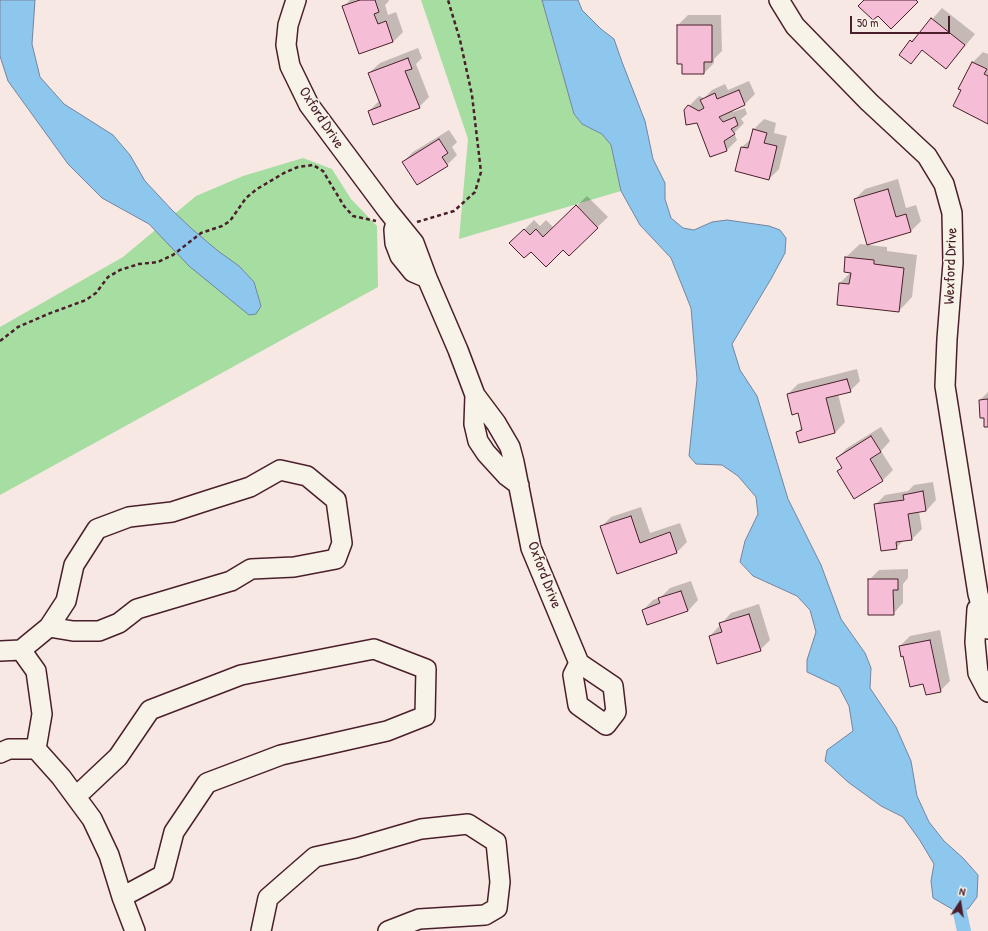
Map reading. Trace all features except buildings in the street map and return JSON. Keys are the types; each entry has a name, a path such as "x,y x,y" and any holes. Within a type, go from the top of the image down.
{"street":[{"name":"Oxford Drive","path":"296,0 288,25 286,45 290,66 309,106 396,222 414,243 475,395 496,423 510,447 532,548 580,663"},
{"name":"Wexford Drive","path":"779,0 795,26 869,102 927,156 944,184 952,213 953,263 945,386 978,594 988,629"},
{"path":"0,651 21,650 49,627 66,601 74,565 97,529 129,517 172,512 250,487 280,470 307,476 336,500 342,543 336,559 294,567 251,570 230,581 137,609 119,623 99,631 73,631 49,627"},
{"name":"Wexford Drive","path":"978,594 975,642 978,673 988,692"},
{"path":"75,795 83,790 118,757 150,710 241,675 374,649 426,669 425,716 387,731 281,755 207,783 174,832 163,875 122,897"},
{"path":"21,650 36,671 42,714 36,749"},
{"path":"0,753 9,749 36,749 75,795 92,819 110,855 122,897 135,931"},
{"path":"260,931 268,898 315,857 356,848 421,829 468,824 496,842 500,882 497,908 485,915 420,919 388,931"}],"path":[{"path":"0,341 18,328 48,314 86,300 96,294 108,277 120,270 139,264 158,262 173,255 200,233 222,226 230,221 246,198 257,189 284,173 298,167 313,165 323,171 344,206 353,216 385,223 420,222 454,211 475,192 481,172 472,95 460,40 448,0"}],"green space":[{"path":"421,0 542,0 574,114 582,124 602,134 611,145 621,191 459,239 468,139"},
{"path":"303,158 332,169 351,199 377,226 378,287 0,495 0,327 123,257 196,196 243,176"}],"water":[{"path":"0,0 35,0 32,44 40,77 64,104 113,135 130,155 145,181 172,210 218,251 239,266 254,282 261,306 256,314 249,315 189,266 149,224 102,198 68,164 8,81 0,56"},
{"path":"542,0 578,0 582,10 601,29 614,39 645,121 653,159 665,183 665,199 671,218 683,228 694,230 712,222 727,220 769,226 780,230 786,238 785,253 732,344 740,370 757,396 788,499 821,565 841,619 865,653 871,668 870,688 896,727 911,761 917,796 929,822 944,841 963,858 978,875 977,897 968,909 952,909 933,898 931,881 934,864 919,839 903,817 881,806 848,782 825,761 827,750 853,731 849,706 839,687 807,672 807,660 816,632 810,610 797,596 753,576 740,562 745,541 758,514 756,497 738,476 722,465 696,464 689,456 697,379 691,308 671,258 640,225 621,191 611,145 602,134 582,124 574,114"}],"waterway":[{"path":"955,890 964,931"}]}
